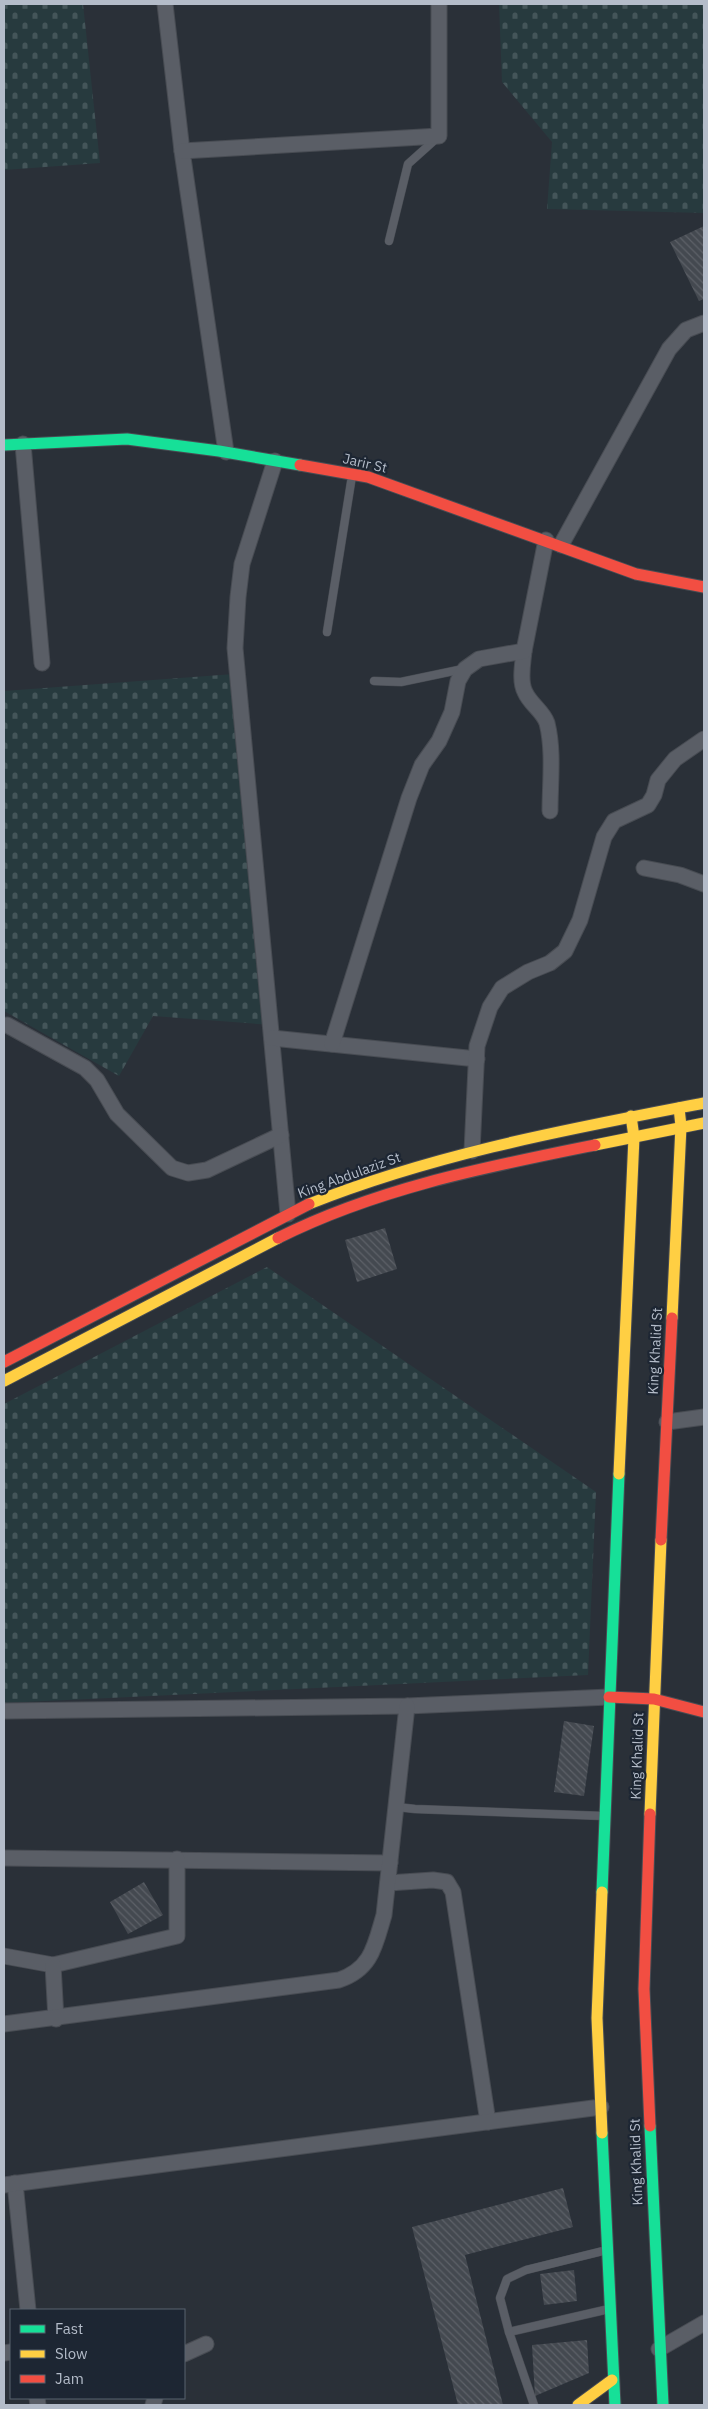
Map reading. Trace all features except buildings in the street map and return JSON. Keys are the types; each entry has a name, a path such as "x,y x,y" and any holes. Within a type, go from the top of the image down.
{"main road":[{"name":"Jarir St","path":"4,445 127,440 226,452 353,474 394,485 636,574 704,587"},
{"name":"King Abdulaziz St","path":"4,1362 304,1205 362,1183 472,1152 632,1116 704,1103"},
{"name":"King Khalid St","path":"663,2405 644,1990 654,1699 681,1126 679,1108"},
{"path":"615,2405 612,2380 597,2018 634,1137 632,1116"},
{"path":"4,1381 235,1259 312,1221 366,1200 463,1172 681,1126 704,1123"},
{"path":"609,1697 654,1699 704,1712"},
{"path":"578,2405 612,2380"}],"street":[{"path":"165,4 182,151 226,452"},
{"path":"182,151 439,136 439,4"},
{"path":"550,811 550,743 546,722 536,705 525,694 522,685 524,651 554,543 670,349 686,330 704,323"},
{"path":"23,444 42,663"},
{"path":"276,461 242,564 235,648 288,1214"},
{"path":"332,1044 409,798 422,765 439,740 452,712 458,681 465,669 479,659 524,651"},
{"path":"472,1152 477,1046 490,1007 502,988 528,972 550,963 565,951 580,920 604,837 614,821 648,805 654,795 658,780 675,759 704,739"},
{"path":"644,868 680,876 704,884"},
{"path":"7,1025 85,1068 97,1080 117,1114 172,1168 188,1173 207,1170 281,1135"},
{"path":"272,1038 477,1059"},
{"path":"667,1422 704,1417"},
{"path":"4,1711 407,1706 609,1697"},
{"path":"4,2024 56,2019 339,1980 354,1975 366,1964 375,1946 384,1915 407,1706"},
{"path":"4,1858 390,1863"},
{"path":"4,1956 53,1965 177,1936 177,1859"},
{"path":"388,1883 440,1880 447,1882 453,1892 488,2122"},
{"path":"53,1965 56,2019"},
{"path":"28,2309 9,2184 601,2107"},
{"path":"659,2349 704,2323"},
{"path":"185,2354 206,2344"}],"lane":[{"path":"389,241 408,164 439,136"},
{"path":"326,632 353,474"},
{"path":"374,681 401,682 465,669"},
{"path":"397,1807 604,1816"},
{"path":"534,2405 509,2332 500,2298 507,2279 526,2270 606,2250"},
{"path":"509,2332 609,2309"}],"green space":[{"path":"4,4 83,4 100,163 4,170"},
{"path":"499,4 704,4 704,213 547,209 552,142 502,82"},
{"path":"234,674 272,1025 153,1016 119,1076 4,1011 4,691"},
{"path":"267,1267 596,1492 588,1675 4,1703 4,1404"}],"traffic: fast":[{"path":"4,445 127,439 219,451 300,465"},
{"path":"602,1892 619,1474"},
{"path":"650,2126 663,2405"},
{"path":"602,2133 615,2405"}],"traffic: slow":[{"path":"309,1204 357,1186 455,1156 554,1133 704,1103"},
{"path":"672,1318 681,1126 679,1108"},
{"path":"619,1474 634,1137 631,1116"},
{"path":"595,1145 704,1123"},
{"path":"4,1381 278,1238"},
{"path":"650,1814 661,1540"},
{"path":"602,1892 597,2018 602,2133"},
{"path":"578,2405 612,2380"}],"traffic: jam":[{"path":"300,465 368,477 636,574 704,587"},
{"path":"278,1238 354,1205 394,1192 473,1171 595,1145"},
{"path":"4,1362 309,1204"},
{"path":"661,1540 672,1318"},
{"path":"609,1697 654,1699 704,1712"},
{"path":"650,1814 644,1989 650,2126"}]}
